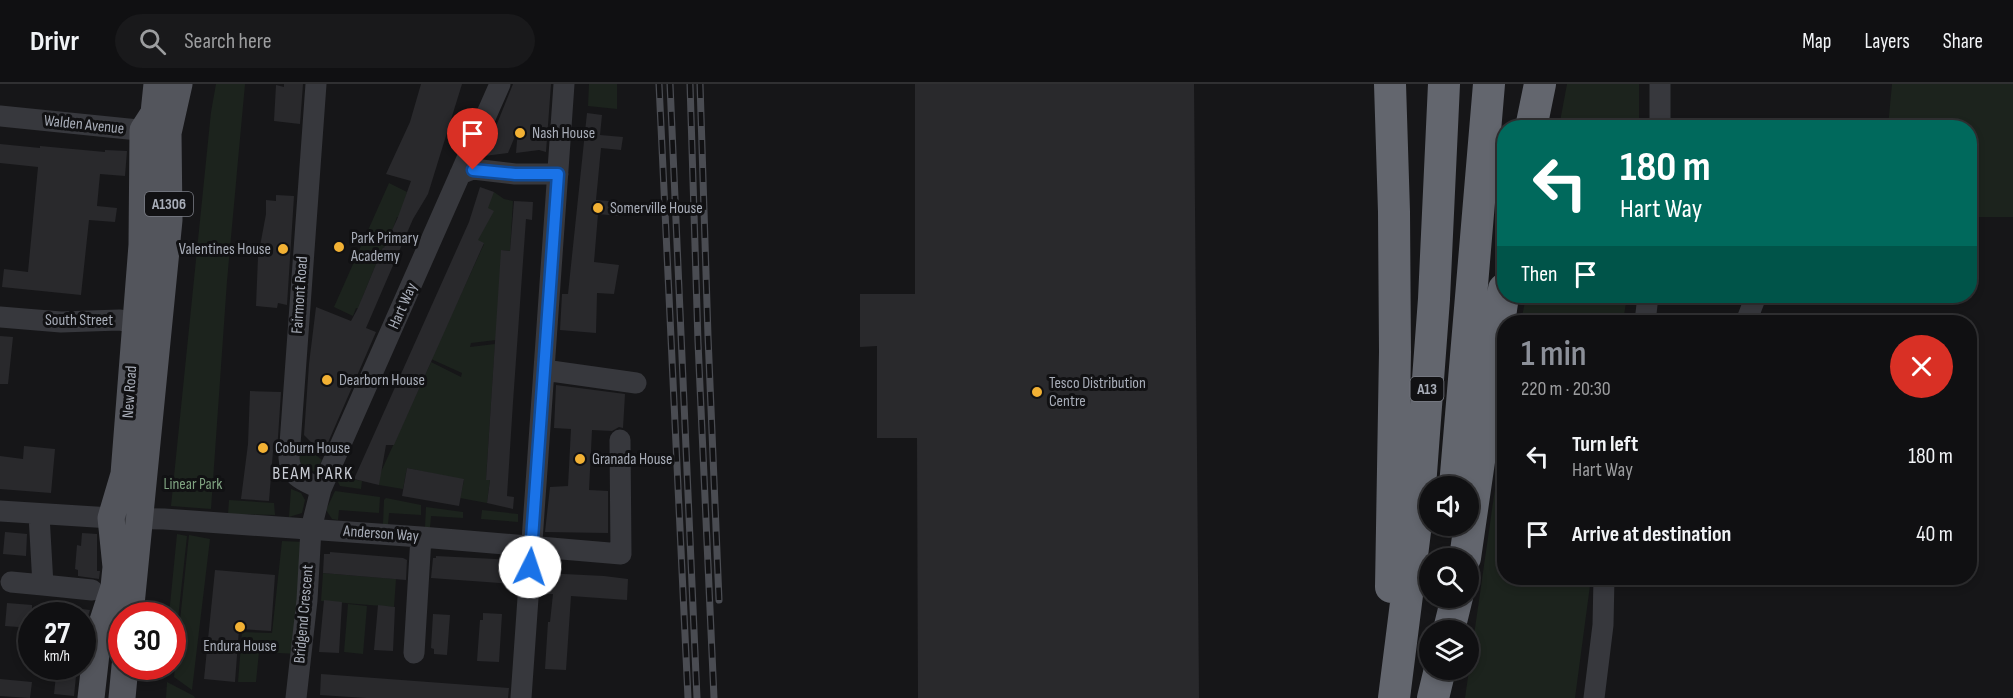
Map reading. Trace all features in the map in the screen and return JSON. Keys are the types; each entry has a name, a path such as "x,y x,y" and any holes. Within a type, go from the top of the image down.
{"highway":[{"name":"A13","path":"1390,84 1395,341 1390,569 1394,696"},
{"name":"A13","path":"1394,696 1419,500 1434,299 1444,84"},
{"name":"A13","path":"1456,476 1489,84"},
{"path":"1533,120 1540,84"},
{"path":"1466,548 1497,337"},
{"path":"1432,698 1436,680"}],"main road":[{"name":"New Road","path":"131,602 140,518 147,324 142,245 155,132 157,84"},
{"name":"New Road","path":"155,132 179,84"},
{"name":"New Road","path":"91,698 98,636 114,587 116,567 111,518 124,474 147,324"},
{"path":"122,698 124,680"}],"street":[{"name":"Fairmont Road","path":"316,84 289,467 296,477 321,489"},
{"name":"Hart Way","path":"311,529 321,489 500,84"},
{"path":"521,698 564,84"},
{"path":"1660,84 1660,120"},
{"name":"Walden Avenue","path":"0,116 155,132"},
{"path":"460,174 473,170 515,174 558,174"},
{"name":"South Street","path":"0,317 61,322 119,320 147,324"},
{"path":"544,370 636,383"},
{"name":"Anderson Way","path":"0,511 311,529 621,554 620,440"},
{"path":"39,514 43,585"},
{"name":"Bridgend Crescent","path":"296,698 307,600 311,529"},
{"path":"414,653 421,537"},
{"path":"11,582 92,590"},
{"path":"1594,698 1603,625 1604,585"},
{"path":"1603,625 1615,585"}],"green space":[{"name":"Linear Park","path":"216,84 245,84 227,281 211,509 171,506 211,112"},
{"path":"589,84 617,84 617,109 588,106"},
{"path":"1567,84 1639,84 1639,120 1560,120"},
{"path":"1892,84 2013,84 2013,217 1977,217 1977,120 1889,120"},
{"path":"389,183 407,192 400,218 397,217 386,249 383,247 360,309 356,308 353,316 334,307"},
{"path":"494,192 504,199 513,201 510,251 502,250 496,340 471,343 470,347 495,344 486,480 490,480 487,503 460,498 464,480 407,468 403,489 379,485 380,474 431,362 461,377 462,373 431,359 484,244 476,240 485,207"},
{"path":"1525,303 1626,303 1624,315 1522,315"},
{"path":"301,443 322,460 316,471 306,470 301,464 299,445"},
{"path":"345,468 353,471 352,479 362,481 361,489 340,486 338,482"},
{"path":"1497,475 1497,585 1590,585 1575,698 1465,698 1468,680 1479,680 1479,620 1476,620"},
{"path":"291,489 301,493 305,500 302,513 289,517"},
{"path":"335,491 380,497 379,513 339,510 338,520 332,519 326,510"},
{"path":"386,498 421,505 421,515 389,513 388,524 383,524"},
{"path":"229,500 274,503 275,515 228,514"},
{"path":"426,507 463,512 463,518 431,516 430,527 425,527"},
{"path":"482,510 518,514 518,522 481,519"},
{"path":"177,534 187,536 180,602 170,602"},
{"name":"Linear Park","path":"189,535 210,539 192,690 178,680 186,680 186,602 182,602"},
{"path":"282,541 304,542 298,654 259,652 256,682 238,682 242,632 272,633"},
{"path":"323,573 396,579 394,607 321,601"},
{"path":"348,604 367,606 363,654 344,652"},
{"path":"167,682 194,696 195,698 166,698"}],"building":[{"path":"284,84 303,84 300,124 274,121 276,85 284,87"},
{"path":"421,84 462,84 428,194 413,219 366,328 376,332 323,454 304,435 316,307 351,321 358,308 398,217 411,181 386,174 410,122"},
{"name":"Nash House","path":"513,84 551,84 546,152 539,150 516,153 518,129 508,153 484,156"},
{"name":"Tesco Distribution Centre","path":"915,84 1194,84 1199,698 918,698 917,438 877,438 877,346 860,347 860,294 915,294"},
{"name":"Somerville House","path":"587,113 602,115 600,135 623,137 621,150 601,148 596,200 620,202 619,216 598,214 594,262 619,265 614,294 597,293 596,333 560,330 562,294 568,294"},
{"path":"0,144 105,152 105,150 127,151 125,176 100,174 97,206 117,208 115,222 89,220 81,295 2,287 4,269 28,272 38,167 0,163"},
{"path":"480,187 494,192 488,208 494,211 478,240 484,243 394,445 386,445 379,485 354,479 469,222"},
{"name":"Valentines House","path":"276,195 294,196 287,305 278,303 277,308 256,306 258,257 266,214 266,200 276,201"},
{"path":"514,201 533,202 532,220 526,219 513,402 507,496 514,497 513,509 487,503 490,480 486,480 501,250 510,251"},
{"path":"0,336 13,337 8,384 0,384"},
{"name":"Granada House","path":"556,385 625,394 623,428 619,427 612,431 592,430 589,490 608,491 608,533 545,532 550,487 568,486 571,429 554,428"},
{"name":"Coburn House","path":"250,391 281,392 277,452 273,451 269,501 241,499 248,444"},
{"path":"24,446 55,449 51,493 0,489 0,456 23,459"},
{"path":"407,468 464,479 459,506 402,496"},
{"path":"5,532 27,534 26,556 3,554"},
{"path":"82,533 97,534 99,579 78,576 78,570 75,569 77,545 81,546"},
{"path":"330,552 403,558 407,560 406,580 323,573 324,554 330,554"},
{"path":"436,556 513,560 512,584 431,578 433,558"},
{"name":"Endura House","path":"215,570 275,575 271,631 239,629 235,682 204,679"},
{"path":"544,573 628,579 627,600 571,596 566,670 545,669 548,622 550,622 553,594 542,594"},
{"path":"324,600 342,602 339,653 319,652"},
{"path":"7,603 18,604 18,627 5,626"},
{"path":"378,605 395,607 393,651 374,650"},
{"path":"483,613 502,614 499,662 477,661 480,620 483,620"},
{"path":"433,614 450,615 447,655 434,654 434,649 431,648"},
{"path":"321,674 509,688 508,698 366,698 320,695"},
{"path":"0,679 32,682 30,698 0,696"},
{"path":"56,680 76,680 74,696 54,694"}],"railway":[{"path":"659,84 688,698"},
{"path":"670,84 697,698"},
{"path":"690,84 698,342 714,698"},
{"path":"700,84 719,600"}],"place":[{"name":"Nash House","path":"520,133"},
{"name":"Somerville House","path":"598,208"},
{"name":"Park Primary Academy","path":"339,247"},
{"name":"Valentines House","path":"283,249"},
{"name":"Dearborn House","path":"327,380"},
{"name":"Tesco Distribution Centre","path":"1037,392"},
{"name":"Coburn House","path":"263,448"},
{"name":"Granada House","path":"580,459"},
{"name":"Endura House","path":"240,627"}],"district":[{"name":"BEAM PARK","path":"313,473"}],"route":[{"path":"473,170 515,174 558,174 530,567"}]}
